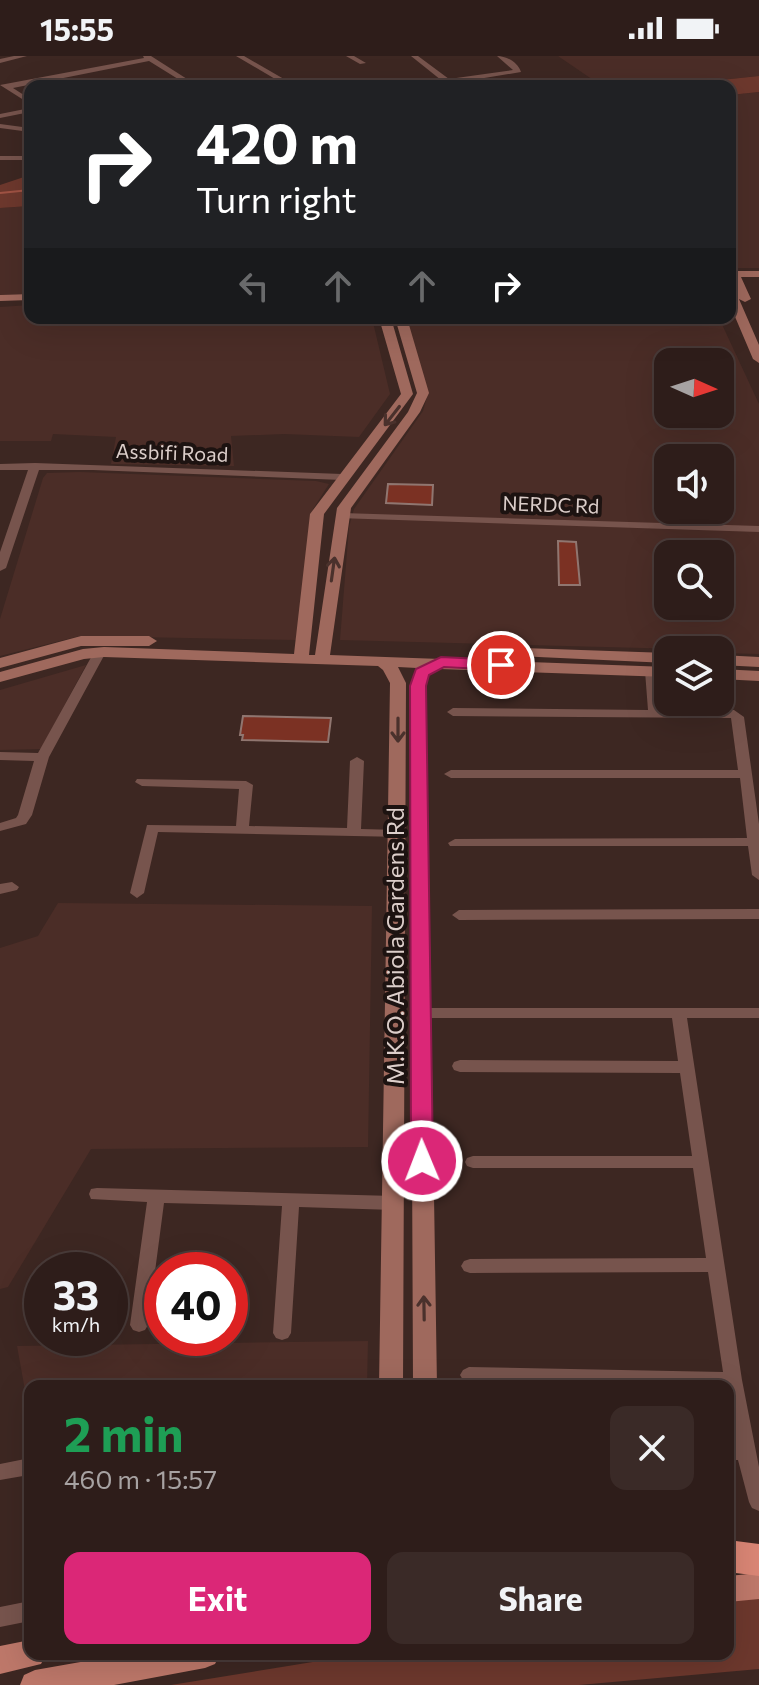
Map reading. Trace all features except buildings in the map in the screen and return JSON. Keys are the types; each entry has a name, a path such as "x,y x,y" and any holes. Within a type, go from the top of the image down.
{"highway":[{"path":"734,1554 759,1560"}],"main road":[{"path":"734,1588 759,1586"},
{"path":"0,1660 24,1655"},
{"path":"35,1685 172,1660"}],"street":[{"path":"0,61 24,56"},
{"path":"239,56 281,80"},
{"path":"349,56 362,63"},
{"path":"414,56 445,80"},
{"path":"462,80 517,72 516,67 500,56"},
{"path":"24,80 148,57 183,80"},
{"path":"3,84 24,80"},
{"path":"3,84 24,98"},
{"path":"0,116 24,111"},
{"path":"0,126 24,129"},
{"path":"0,158 24,158"},
{"path":"736,272 759,272"},
{"path":"736,285 753,328 759,359"},
{"path":"0,298 24,297"},
{"path":"736,301 753,328"},
{"path":"301,652 317,514 407,394 387,324"},
{"path":"323,653 342,516 356,488 421,400 422,387 403,324"},
{"path":"0,568 35,466"},
{"name":"Assbifi Road","path":"0,467 342,477"},
{"name":"NERDC Rd","path":"342,516 759,529"},
{"path":"306,608 328,608"},
{"path":"0,663 81,641 103,639 323,653 654,658"},
{"path":"0,677 100,652 301,652"},
{"path":"0,827 21,821 25,815 42,757 100,652"},
{"path":"323,653 379,660 654,671"},
{"name":"M.K.O. Abiola Gardens Rd","path":"379,660 390,667 398,683 391,1380"},
{"name":"M.K.O. Abiola Gardens Rd","path":"425,1380 418,686 421,672 441,662"},
{"path":"734,665 759,662"},
{"path":"734,670 759,676"},
{"path":"651,671 654,703"},
{"path":"453,712 654,714"},
{"path":"734,714 738,717 759,875"},
{"path":"0,756 42,757"},
{"path":"354,832 357,761"},
{"path":"451,774 746,774"},
{"path":"142,782 246,785 242,830"},
{"path":"137,893 152,828 398,834"},
{"path":"455,843 755,842"},
{"path":"459,915 759,914"},
{"path":"396,929 419,930"},
{"path":"420,1013 759,1013"},
{"path":"469,1375 733,1380 679,1014"},
{"path":"460,1066 686,1067"},
{"path":"473,1162 701,1162"},
{"path":"97,1194 394,1203"},
{"path":"139,1325 156,1196"},
{"path":"282,1333 291,1199"},
{"path":"470,1266 717,1265"},
{"path":"734,1404 736,1452 759,1502"},
{"path":"0,1472 24,1467"},
{"path":"734,1552 759,1547"},
{"path":"0,1617 24,1612"}],"shaded area":[{"path":"558,56 759,56 759,76 721,80 593,80"},
{"path":"759,76 759,92 736,94 736,80 721,80"},
{"path":"759,92 759,268 736,268 736,94"},
{"path":"24,177 24,206 0,208 0,185"},
{"path":"24,206 24,294 0,295 0,208"},
{"path":"24,305 24,324 373,324 390,394 359,437 284,434 231,436 234,466 111,464 116,437 53,434 51,441 0,441 0,307"},
{"path":"407,324 722,324 733,348 654,348 654,428 734,428 734,350 759,404 759,654 734,653 734,636 654,636 654,648 340,640 349,527 354,509 423,411 428,393"},
{"path":"47,473 329,484 313,509 296,640 80,636 0,656 0,619 43,478"},
{"path":"86,665 41,749 0,750 0,690"},
{"path":"58,903 372,906 368,1147 91,1149 29,1252 24,1252 24,1260 8,1287 0,1289 0,948 38,936"},
{"path":"368,1341 367,1380 24,1380 24,1385 17,1346 24,1346 24,1356 128,1356 128,1344 144,1344 144,1356 248,1356 248,1343"},
{"path":"759,1597 759,1669 579,1685 171,1685 325,1660 734,1660 734,1600"}],"waterway":[{"path":"0,193 24,191"}],"route":[{"path":"422,1161 418,686 421,672 441,662 501,665"}]}
